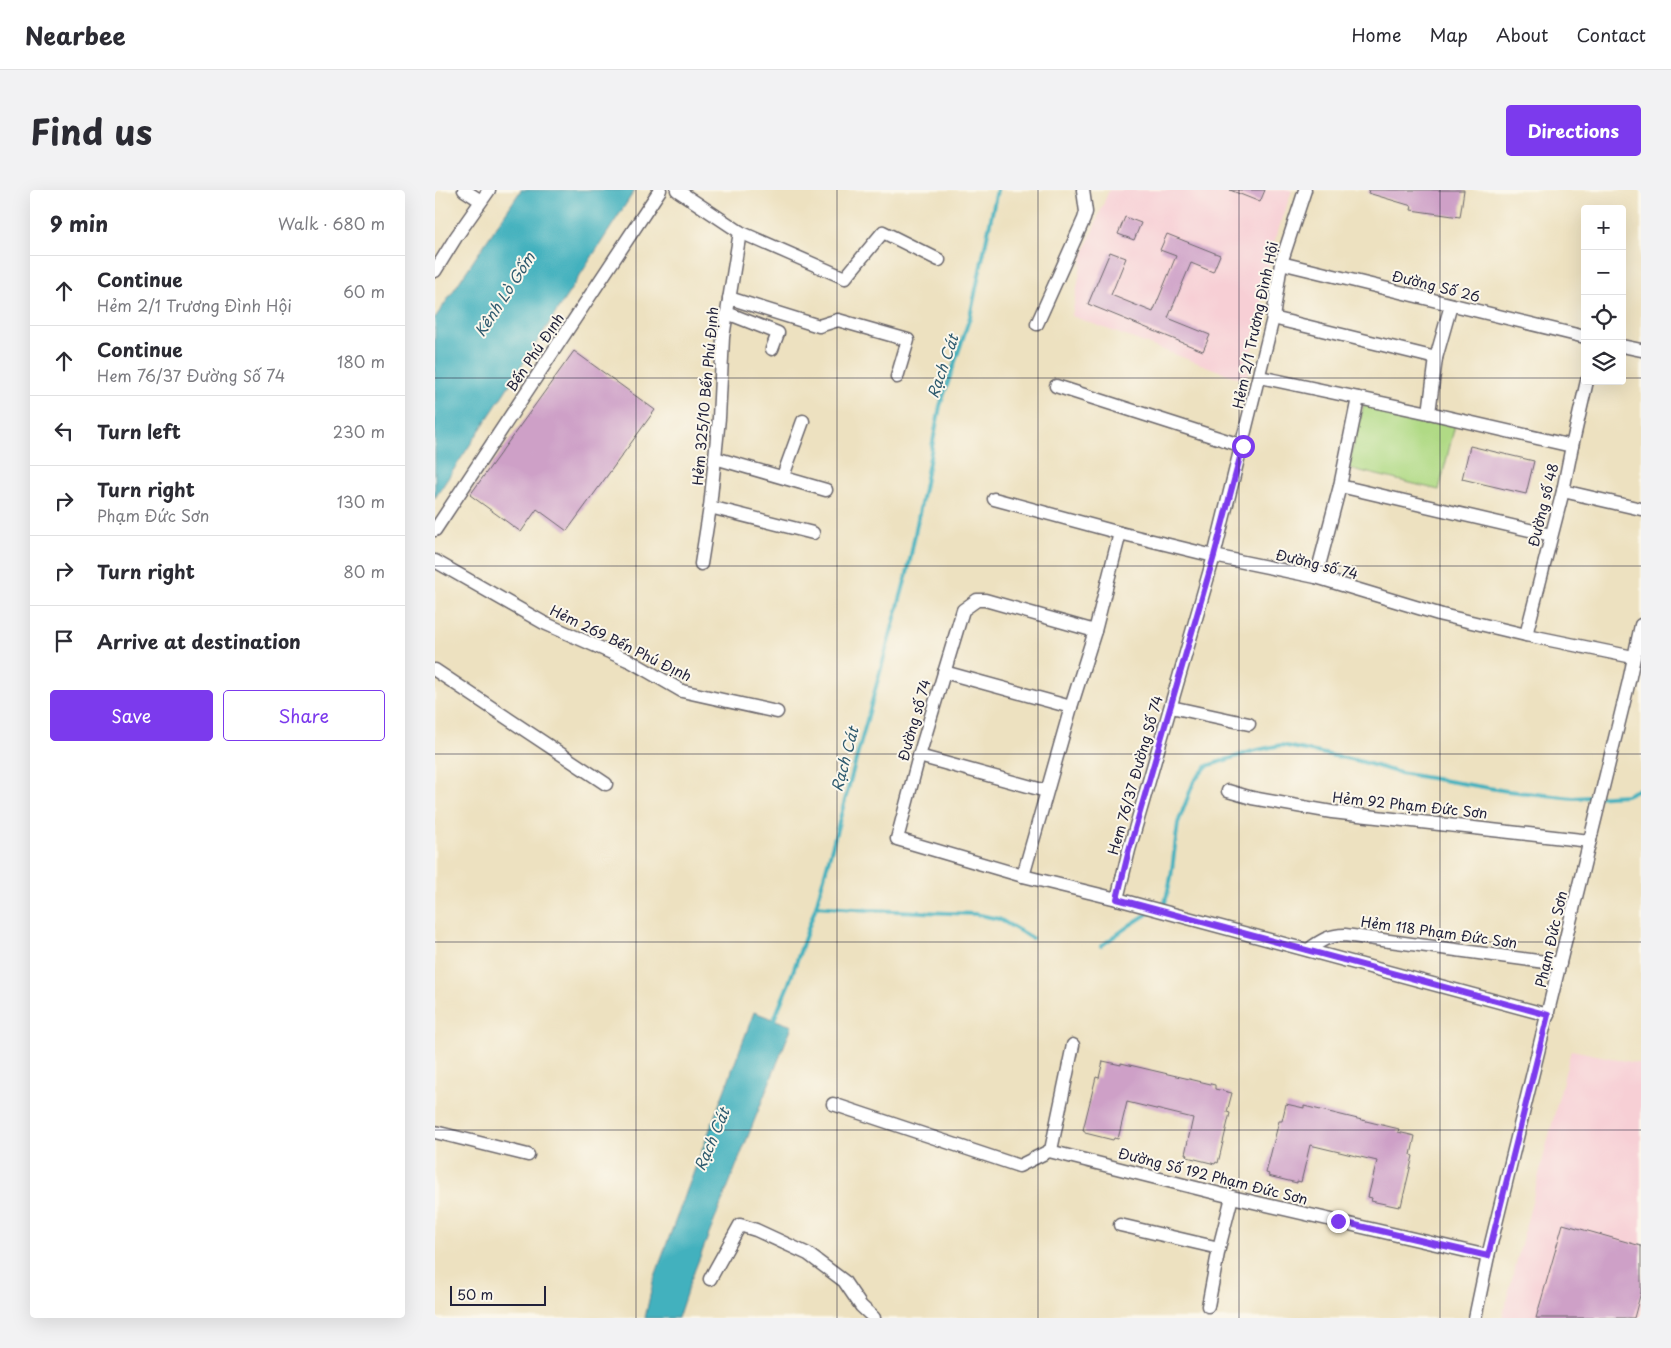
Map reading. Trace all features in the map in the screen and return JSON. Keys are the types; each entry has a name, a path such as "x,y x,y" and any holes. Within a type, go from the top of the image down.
{"street":[{"path":"464,190 481,201"},
{"path":"437,262 489,190"},
{"name":"Bến Phú Định","path":"435,530 660,190"},
{"path":"677,190 740,232 845,278 883,232 939,260"},
{"path":"1037,324 1084,220 1086,212 1083,190"},
{"name":"Hẻm 2/1 Trương Đình Hội","path":"1214,556 1260,377 1273,318 1281,263 1305,190"},
{"name":"Hẻm 325/10 Bến Phú Định","path":"701,564 710,507 719,418 723,337 740,232"},
{"name":"Đường Số 26","path":"1281,263 1581,336"},
{"path":"729,298 819,326 838,320 908,340 897,377"},
{"path":"1429,412 1436,358 1451,305"},
{"path":"727,313 777,333 772,349"},
{"path":"1273,318 1436,358"},
{"path":"1626,347 1641,350"},
{"path":"1260,377 1429,412 1572,446"},
{"name":"Đường số 48","path":"1526,636 1563,491 1586,385"},
{"path":"1056,386 1243,446"},
{"path":"1316,577 1340,486 1358,398"},
{"path":"783,476 803,421"},
{"path":"715,458 783,476 826,490"},
{"path":"1340,486 1551,535"},
{"name":"Đường số 48","path":"1563,491 1641,509"},
{"name":"Đường số 74","path":"994,499 1214,556 1316,577 1442,615 1526,636 1633,657"},
{"path":"710,507 813,533"},
{"path":"1120,533 1095,631 1046,792 1023,876 1117,899 1548,1015"},
{"name":"Hem 76/37 Đường Số 74","path":"1117,899 1129,850 1214,556"},
{"name":"Hẻm 269 Bến Phú Định","path":"435,561 544,623 632,662 682,691 777,712"},
{"name":"Đường số 74","path":"1023,876 897,839 919,756 963,610 977,600 985,600 1095,631"},
{"name":"Phạm Đức Sơn","path":"1476,1316 1488,1256 1548,1015 1595,814 1629,682 1641,625"},
{"path":"435,670 606,784"},
{"path":"944,672 1071,707"},
{"path":"1171,707 1249,724"},
{"path":"919,756 1046,792"},
{"name":"Hẻm 92 Phạm Đức Sơn","path":"1228,791 1252,798 1332,812 1590,841"},
{"name":"Hẻm 118 Phạm Đức Sơn","path":"1308,950 1334,935 1345,935 1560,964"},
{"path":"833,1104 1019,1166 1051,1150 1073,1045"},
{"path":"435,1132 528,1155"},
{"name":"Đường Số 192 Phạm Đức Sơn","path":"1049,1151 1232,1198 1488,1256"},
{"path":"1208,1306 1219,1248 1232,1198"},
{"path":"710,1280 740,1225 756,1230 808,1254 844,1281 861,1306 874,1318"},
{"path":"1121,1225 1219,1248"}],"shaded area":[{"path":"1109,190 1292,190 1272,249 1246,381 1072,316 1083,255"},
{"path":"1571,1050 1641,1064 1641,1318 1502,1318"}],"green space":[{"path":"1364,403 1455,425 1439,490 1348,468"}],"water":[{"name":"Kênh Lò Gốm","path":"521,190 635,190 435,498 435,318"},
{"path":"754,1012 792,1026 690,1282 678,1318 645,1318 653,1282"}],"building":[{"path":"1230,190 1265,190 1260,202"},
{"path":"1369,190 1464,190 1460,217 1411,210 1412,206 1368,193"},
{"path":"1125,217 1141,223 1134,240 1118,234"},
{"path":"1167,234 1220,255 1213,272 1191,263 1168,318 1210,335 1203,351 1088,304 1110,252 1126,258 1111,295 1153,312 1176,256 1160,250"},
{"path":"574,351 655,410 567,531 537,509 521,532 470,495"},
{"path":"1470,446 1534,461 1526,494 1462,479"},
{"path":"1103,1061 1121,1065 1121,1063 1215,1085 1215,1089 1232,1093 1227,1112 1230,1113 1218,1163 1216,1162 1215,1164 1187,1157 1188,1155 1185,1154 1193,1118 1127,1102 1118,1139 1114,1138 1113,1140 1085,1133 1083,1130 1096,1077 1099,1078"},
{"path":"1286,1104 1304,1108 1304,1106 1399,1129 1398,1132 1415,1136 1411,1155 1413,1156 1401,1206 1371,1201 1372,1198 1368,1197 1377,1161 1310,1145 1301,1182 1297,1181 1297,1183 1268,1176 1269,1174 1266,1173 1279,1121 1282,1121"},
{"path":"1563,1224 1641,1246 1641,1292 1634,1318 1536,1318"}],"waterway":[{"name":"Rạch Cát","path":"773,1022 816,906 908,570 940,406 970,317 997,190"},
{"path":"1158,907 1165,903 1171,877 1178,823 1194,781 1207,766 1253,751 1281,745 1359,761 1400,773 1507,791 1573,798 1626,795 1641,788"},
{"path":"816,906 975,914 999,919 1032,938"},
{"path":"1101,946 1152,911"}],"route":[{"path":"1243,446 1214,556 1129,850 1117,899 1548,1015 1488,1256 1338,1221"}]}
